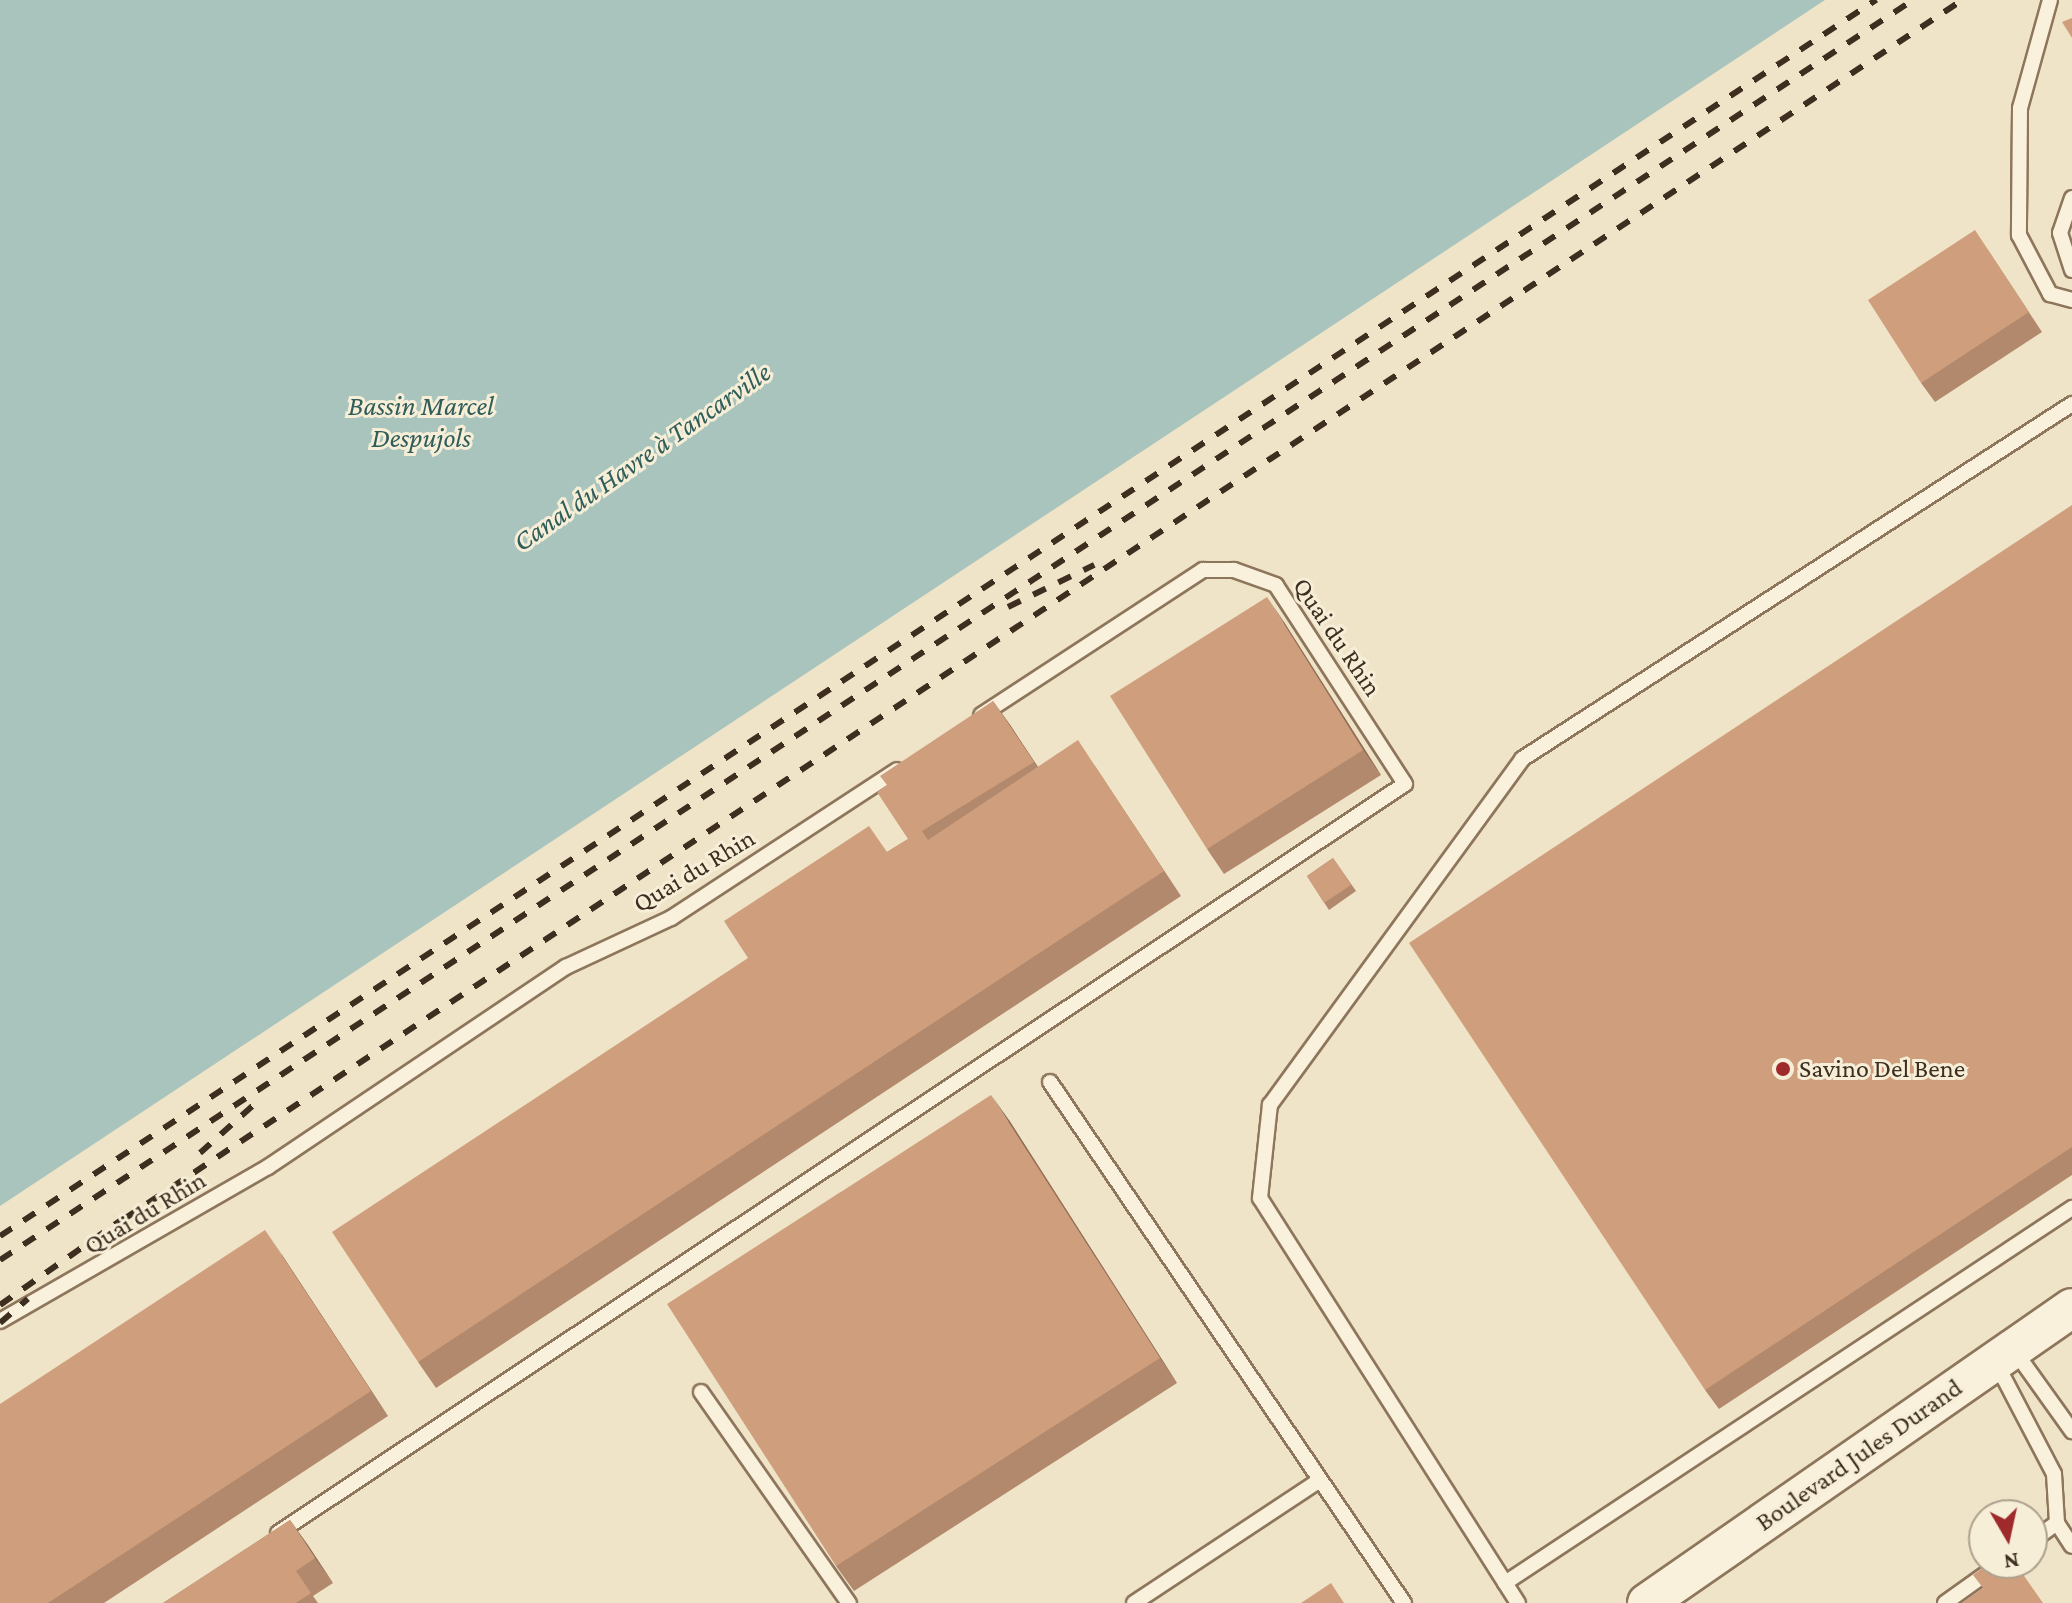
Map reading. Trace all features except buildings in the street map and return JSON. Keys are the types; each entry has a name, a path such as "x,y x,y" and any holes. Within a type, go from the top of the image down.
{"main road":[{"name":"Boulevard Jules Durand","path":"1658,1600 2072,1308"}],"lane":[{"path":"2050,0 2020,108 2019,235 2050,294 2072,300"},
{"path":"2072,198 2060,233 2072,270"},
{"path":"1518,1603 1260,1198 1270,1105 1522,759 2072,404"},
{"name":"Quai du Rhin","path":"261,1544 431,1435 1405,784 1276,585 1234,570 1203,570 963,727"},
{"name":"Quai du Rhin","path":"0,1321 268,1167 566,967 671,918 910,762"},
{"path":"1050,1082 1404,1603"},
{"path":"1505,1583 2072,1208"},
{"path":"2004,1354 2072,1431"},
{"path":"2004,1354 2054,1474 2057,1523 2072,1546"},
{"path":"701,1392 849,1603"},
{"path":"1134,1603 1320,1480"},
{"path":"2048,1529 2057,1523"},
{"path":"1945,1603 1979,1579"}],"water":[{"name":"Bassin Marcel Despujols","path":"0,0 1825,0 0,1206"}],"railway":[{"path":"0,1236 1876,0"},
{"path":"0,1260 1913,0"},
{"path":"124,1219 1962,0"},
{"path":"1008,607 1094,565"},
{"path":"200,1153 259,1100"},
{"path":"0,1305 130,1214"},
{"path":"0,1323 28,1299"}],"place":[{"name":"Savino Del Bene","path":"1783,1069"}],"water label":[{"name":"Canal du Havre à Tancarville","path":"642,457"}]}
